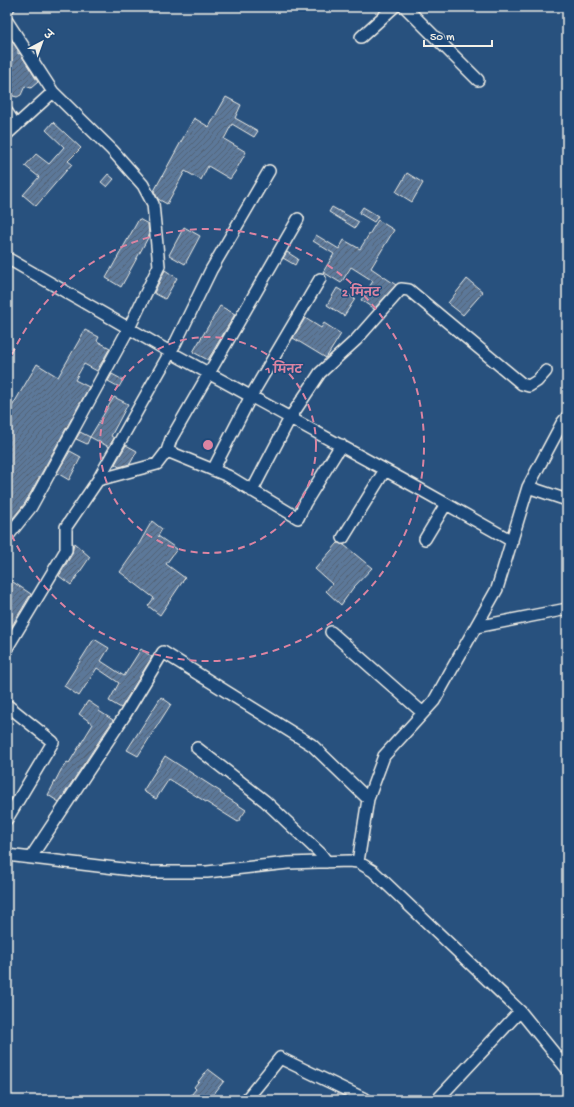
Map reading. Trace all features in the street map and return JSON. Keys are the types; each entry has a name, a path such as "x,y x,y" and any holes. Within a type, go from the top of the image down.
{"street":[{"path":"361,37 394,7"},
{"path":"405,7 478,80"},
{"path":"7,21 53,92 112,150 143,184 153,204 159,266 129,328 31,507 7,537"},
{"path":"7,134 53,92"},
{"path":"7,112 16,126"},
{"path":"7,648 66,550 66,527 98,480 170,352 211,270 269,171"},
{"path":"98,480 157,464 167,451 171,439 210,374 298,219"},
{"path":"7,258 170,352 341,445 512,542"},
{"path":"213,470 251,396 320,279"},
{"path":"252,491 290,418 320,373 356,340 401,290 409,290 522,384 529,386 546,371"},
{"path":"358,862 368,799 384,756 434,701 497,589 528,487 562,422 567,417"},
{"path":"167,451 228,476 298,518 305,503 341,445"},
{"path":"343,538 385,470"},
{"path":"528,487 567,500"},
{"path":"425,539 446,504"},
{"path":"476,627 567,609"},
{"path":"330,632 423,714"},
{"path":"30,857 123,718 163,652 312,745 368,799"},
{"path":"7,705 53,742 7,819"},
{"path":"197,748 265,801 320,853 327,862"},
{"path":"7,855 119,869 176,873 245,869 288,863 358,862 366,866 381,878 520,1011 567,1069"},
{"path":"437,1100 520,1011"},
{"path":"246,1100 280,1058 367,1100"}],"building":[{"path":"7,34 18,50 18,54 20,53 38,82 31,88 25,86 21,95 17,97 13,96 7,87 7,61 12,60 7,53"},
{"path":"226,97 241,105 235,118 258,131 254,137 232,124 224,139 246,152 235,172 230,179 208,166 201,180 185,171 167,204 158,199 154,191 194,118 209,127"},
{"path":"53,122 81,148 68,161 72,164 36,206 23,195 39,177 25,166 36,154 49,164 64,147 46,130"},
{"path":"407,173 423,183 412,202 396,192"},
{"path":"108,174 114,179 107,187 101,182"},
{"path":"332,207 359,222 355,228 329,212"},
{"path":"363,207 378,216 374,222 359,213"},
{"path":"139,219 148,224 149,236 121,287 106,278"},
{"path":"378,220 394,230 371,268 396,285 374,309 361,300 373,281 351,267 341,283 323,272 334,254 313,241 316,235 339,249 344,240 360,249"},
{"path":"184,227 200,236 185,264 169,255"},
{"path":"287,252 298,259 295,265 283,258"},
{"path":"165,270 177,278 165,299 154,293"},
{"path":"467,279 483,292 463,315 448,303"},
{"path":"337,288 355,299 344,316 327,305"},
{"path":"220,306 235,314 208,360 193,352"},
{"path":"305,318 321,328 324,323 341,334 326,358 293,338"},
{"path":"85,330 99,337 97,341 110,348 97,371 84,364 75,380 89,387 25,503 7,526 7,415 37,364 58,377"},
{"path":"112,374 123,380 119,387 108,381"},
{"path":"114,397 128,404 111,436 114,438 109,447 90,437"},
{"path":"80,432 90,437 87,444 76,439"},
{"path":"126,445 137,451 130,464 119,467 115,464"},
{"path":"70,451 81,457 69,480 57,473"},
{"path":"152,521 162,529 158,536 177,549 166,564 185,578 160,615 148,606 154,598 120,572 136,549"},
{"path":"74,543 90,557 71,585 59,576 72,554"},
{"path":"338,543 344,545 372,568 353,588 341,605 326,591 332,584 315,569"},
{"path":"7,578 31,594 7,634"},
{"path":"94,639 109,648 101,661 124,676 141,649 152,657 121,708 109,701 119,683 97,668 79,696 64,686"},
{"path":"161,697 171,704 138,756 127,750"},
{"path":"88,701 100,709 99,711 113,720 59,802 48,795 61,770 67,762 69,763 93,724 79,714"},
{"path":"165,756 246,810 238,822 169,779 156,799 143,791"},
{"path":"208,1069 224,1081 209,1100 187,1100 196,1089 194,1087"}]}
